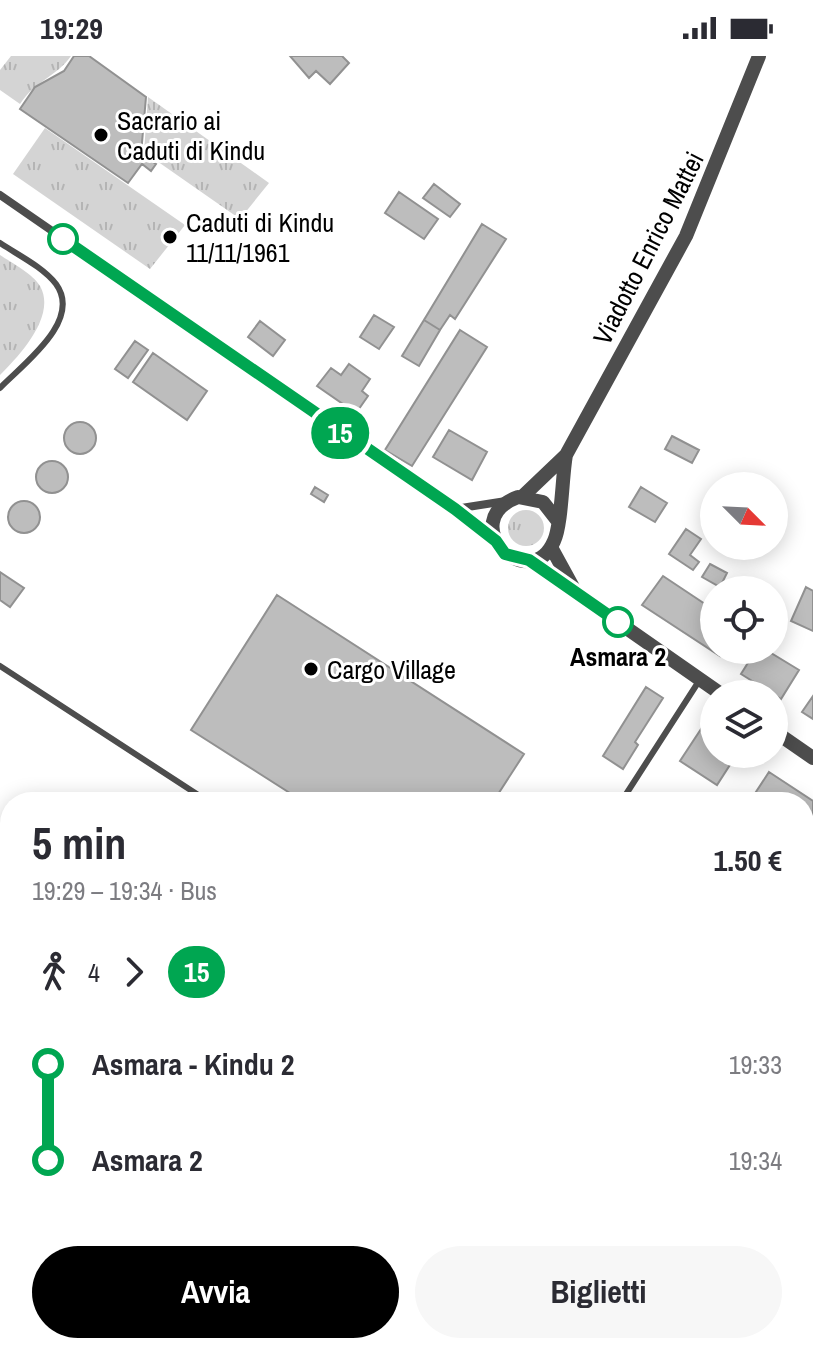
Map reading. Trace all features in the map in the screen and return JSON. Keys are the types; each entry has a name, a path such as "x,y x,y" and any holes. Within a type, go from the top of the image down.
{"street":[{"name":"Viadotto Enrico Mattei","path":"517,498 566,455 686,236 759,56"},
{"path":"0,195 455,509 496,541 512,558 529,560 700,680"},
{"name":"Viadotto Enrico Mattei","path":"557,520 566,455"},
{"path":"455,509 517,498 543,502 557,520 557,533 551,547 529,560"},
{"path":"496,541 493,531 497,513 517,498"},
{"path":"551,547 576,593"},
{"path":"788,741 813,758"}],"lane":[{"path":"0,243 55,283 62,312 51,333 0,388"},
{"path":"0,666 194,792"},
{"path":"627,792 700,680"}],"green space":[{"path":"11,56 71,56 20,104 0,90 0,70"},
{"path":"148,97 269,183 240,219 144,152"},
{"path":"45,128 185,225 150,269 13,174"},
{"path":"0,255 22,269 40,286 44,310 34,335 0,375"},
{"path":"526,510 539,515 544,528 539,541 526,546 513,541 508,528 513,515"}],"building":[{"name":"Sacrario ai Caduti di Kindu","path":"74,56 89,56 146,97 141,154 156,164 151,171 142,164 128,183 20,109 35,87 64,71"},
{"path":"290,56 342,56 349,63 330,84 316,71 309,78"},
{"path":"434,184 460,204 450,217 423,198"},
{"path":"399,192 438,219 424,239 385,213"},
{"path":"482,224 506,239 455,319 450,315 440,330 424,320"},
{"path":"374,315 394,327 379,349 360,337"},
{"path":"424,320 440,330 419,366 402,356"},
{"path":"260,321 285,340 273,356 248,337"},
{"path":"460,330 487,347 412,466 385,450"},
{"path":"135,341 148,350 128,378 115,369"},
{"path":"153,353 207,391 187,420 133,382"},
{"path":"349,364 370,379 362,391 368,396 356,413 317,386 331,368 341,375"},
{"path":"80,422 92,426 96,438 92,450 80,454 68,450 64,438 68,426"},
{"path":"449,430 487,452 472,480 433,457"},
{"path":"672,436 699,450 692,463 665,449"},
{"path":"52,461 64,465 68,477 64,489 52,493 40,489 36,477 40,465"},
{"path":"315,487 328,495 324,502 311,494"},
{"path":"641,487 667,503 655,522 629,507"},
{"path":"24,501 36,505 40,517 36,529 24,533 12,529 8,517 12,505"},
{"path":"686,529 700,538 690,555 699,562 693,570 669,554"},
{"path":"710,564 727,573 726,576 703,576"},
{"path":"0,572 24,588 10,607 0,600"},
{"path":"663,576 700,601 700,643 642,605"},
{"path":"806,587 813,591 813,631 791,621"},
{"name":"Cargo Village","path":"277,595 524,754 499,792 288,792 191,730"},
{"path":"788,663 799,670 788,688 788,680 751,680 741,674 747,664"},
{"path":"646,687 663,698 635,742 638,745 623,769 603,756"},
{"path":"813,696 813,719 802,712"},
{"path":"700,731 700,768 728,768 717,785 680,761"},
{"path":"769,772 799,792 756,792"}],"bus line":[{"name":"15","path":"63,239 455,509 496,541 505,554 529,560 618,622"}],"place":[{"name":"Sacrario ai Caduti di Kindu","path":"101,135"},
{"name":"Caduti di Kindu 11/11/1961","path":"170,237"},
{"name":"Asmara 2","path":"618,622"},
{"name":"Cargo Village","path":"311,669"}]}
